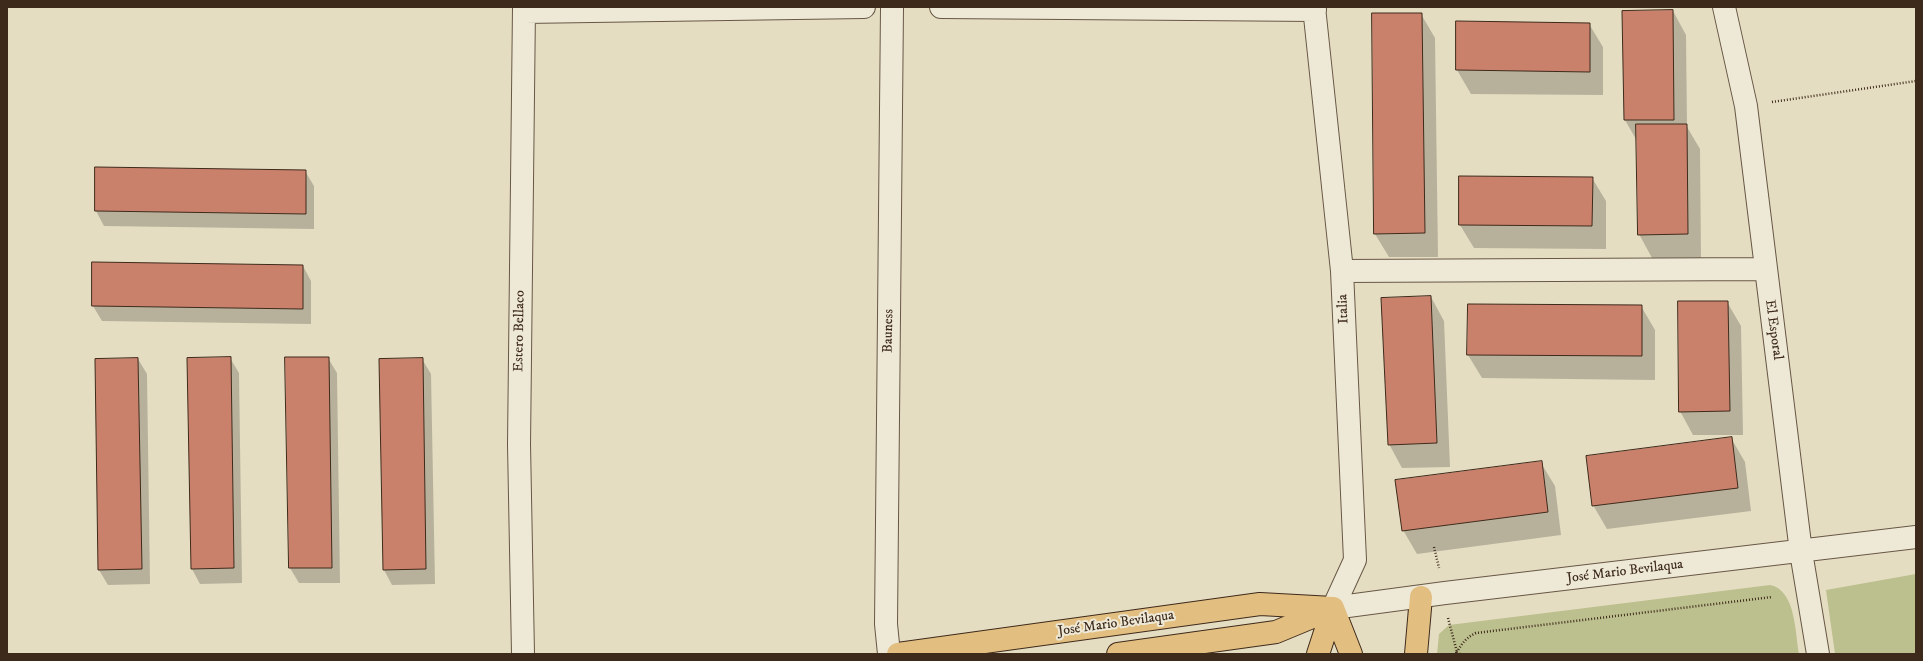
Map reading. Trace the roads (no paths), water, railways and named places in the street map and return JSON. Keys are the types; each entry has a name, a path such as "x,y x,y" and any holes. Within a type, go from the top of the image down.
{"main road":[{"path":"1416,654 1421,597"},
{"name":"José Mario Bevilaqua","path":"898,654 1260,604 1334,608"},
{"name":"José Mario Bevilaqua","path":"1118,654 1276,632 1334,608"},
{"path":"1318,654 1334,608"},
{"path":"1334,608 1351,654"}],"street":[{"path":"524,9 864,7"},
{"name":"Bauness","path":"889,654 886,624 892,7"},
{"path":"941,7 1315,8"},
{"name":"El Esporal","path":"1724,7 1746,106 1800,552 1818,654"},
{"name":"Italia","path":"1315,8 1342,271 1355,560 1334,608"},
{"name":"Estero Bellaco","path":"523,654 519,436 524,9"},
{"path":"1342,271 1765,269"},
{"name":"José Mario Bevilaqua","path":"1334,608 1445,593 1916,537"}]}
